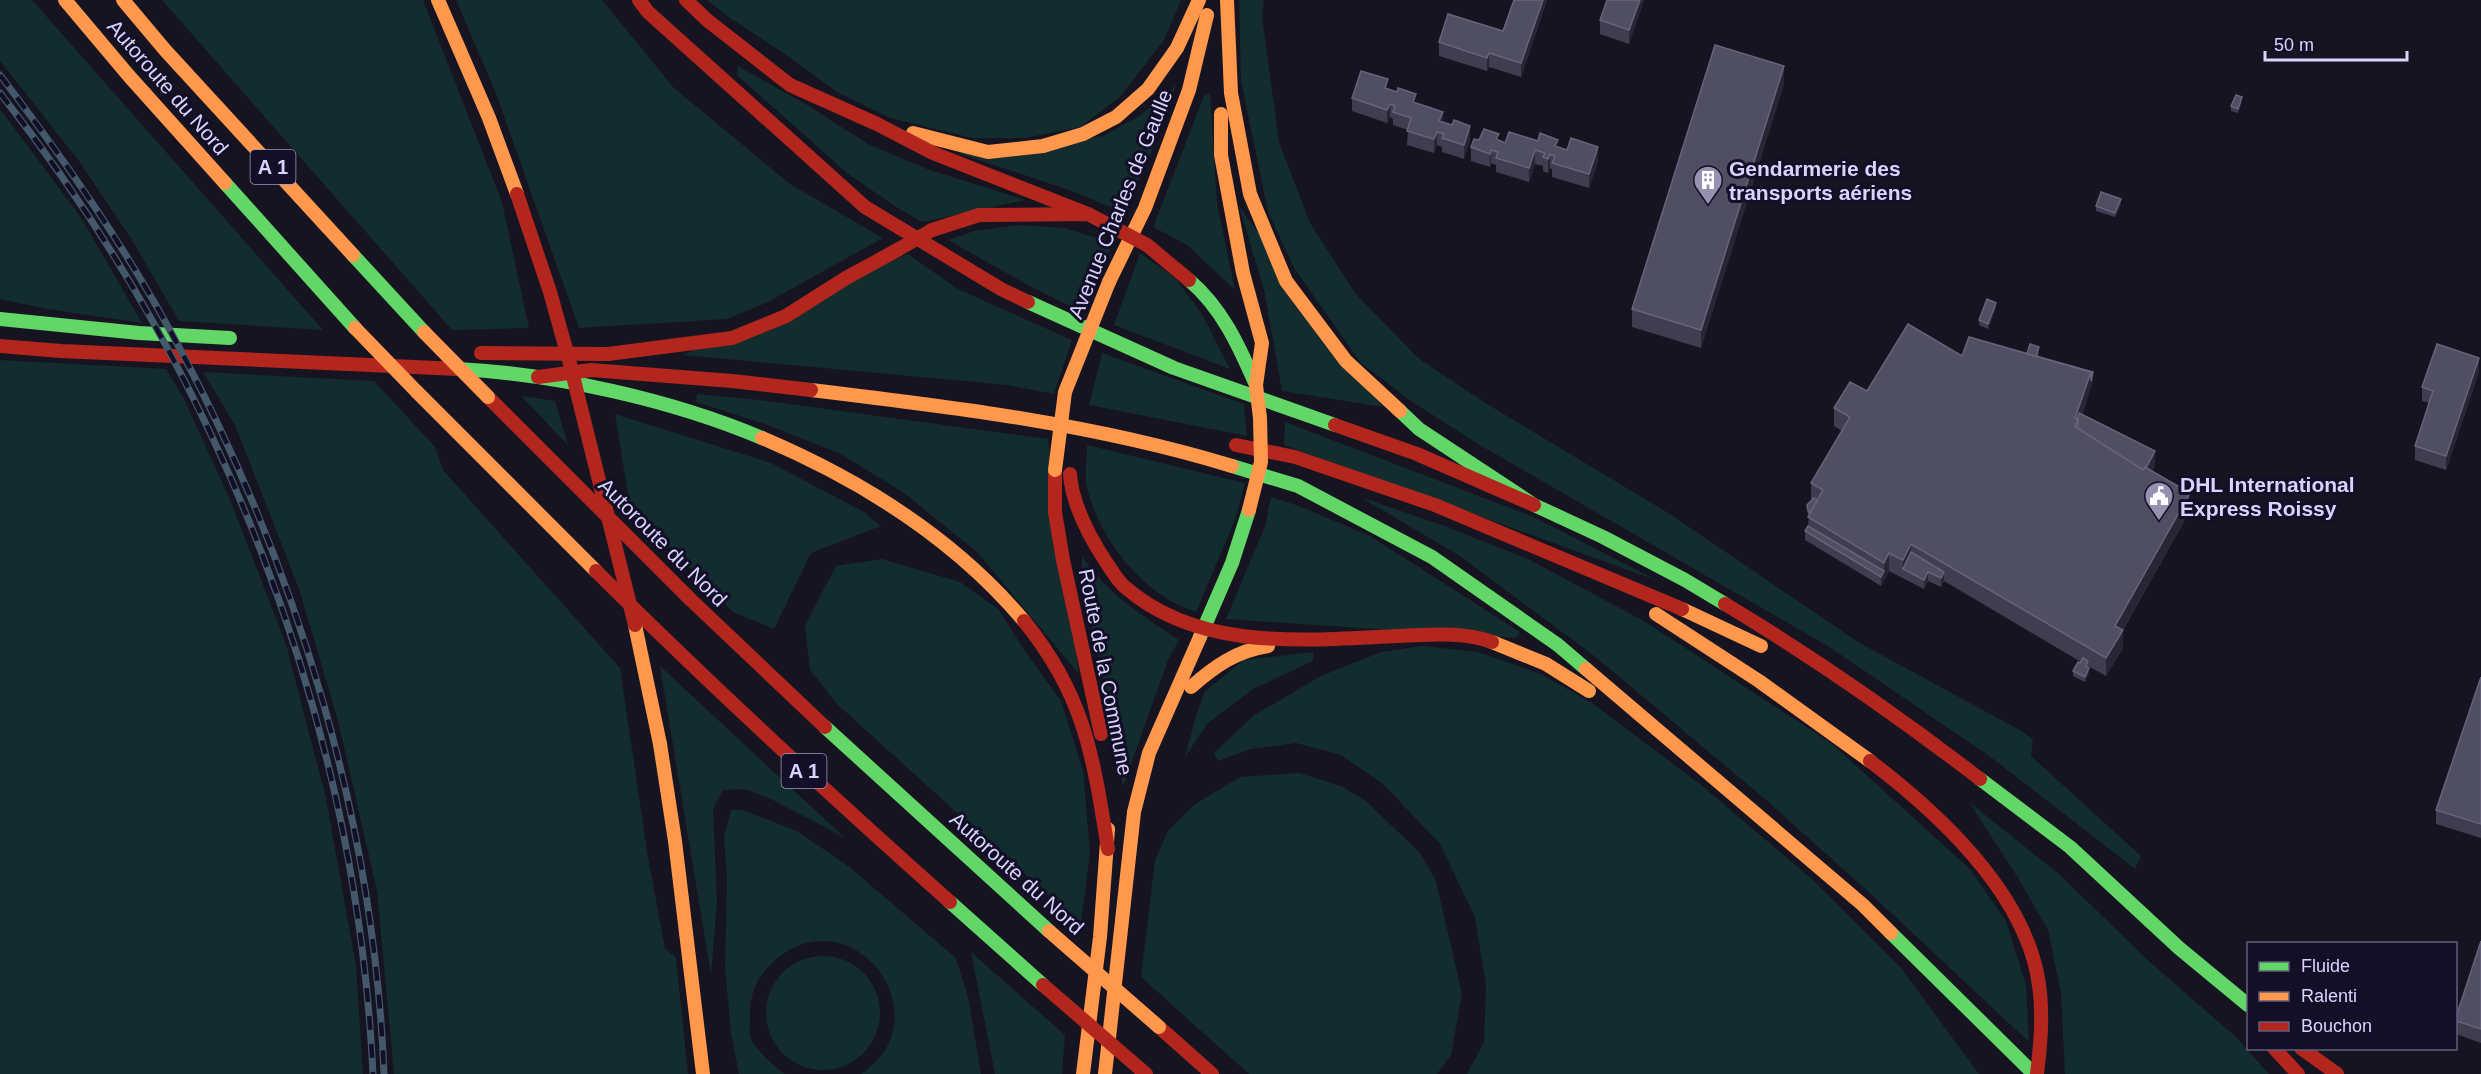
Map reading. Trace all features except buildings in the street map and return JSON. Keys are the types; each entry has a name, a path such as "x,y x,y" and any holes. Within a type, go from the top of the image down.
{"main road":[{"name":"Autoroute du Nord","path":"65,0 129,76 355,328 670,646 819,785 1146,1074"},
{"name":"Autoroute du Nord","path":"123,0 165,50 424,332 785,691 1049,931 1212,1074"},
{"path":"438,0 489,118 554,304 626,579 660,744 677,852 703,1074"},
{"path":"639,0 648,12 865,207 1001,289 1174,368 1417,454 1534,505 1603,537 1685,580 1769,631 1917,731 2070,847 2179,948 2247,1004"},
{"path":"686,0 707,20 790,85 877,124 933,153 1088,214 1132,235 1173,265 1203,292 1235,338 1256,385"},
{"name":"Avenue Charles de Gaulle","path":"877,124 988,152 1043,146 1083,134 1116,117 1148,89 1177,48 1198,0"},
{"name":"Avenue Charles de Gaulle","path":"1082,353 1109,282 1145,208 1190,90 1210,0"},
{"path":"1226,0 1231,93 1250,194 1286,281 1346,361 1419,429 1534,505"},
{"path":"1105,1074 1134,812 1149,753 1232,563 1261,462 1260,418 1256,385 1262,343 1242,273 1221,155 1220,76 1226,0"},
{"path":"424,349 463,352 608,354 732,338 786,316 846,278 932,230 979,215 1088,214"},
{"path":"0,319 139,333 245,339"},
{"path":"356,345 390,347"},
{"path":"0,346 61,351 473,370 538,377 636,397 720,421 821,463 884,497 952,548 1014,607 1041,642 1077,707 1086,739 1108,849"},
{"path":"1082,353 1070,438 1071,489 1092,541 1123,586 1147,604 1203,630 1232,636 1329,639 1456,634 1488,640 1546,664 1682,751"},
{"name":"Route de la Commune","path":"1082,353 1065,392 1055,470 1055,512 1063,560 1097,709 1108,779 1108,849 1083,1074"},
{"path":"608,354 632,361 760,370"},
{"path":"538,377 591,370 732,381 952,407 1113,434 1235,465 1298,486 1432,557 1558,645 1863,905 2036,1074"},
{"path":"1053,408 1076,412"},
{"path":"1226,443 1295,457 1434,505 1659,598 1859,692"},
{"path":"1508,535 1669,621 1839,736 1907,792 1972,854 2000,889 2020,926 2034,962 2040,1008 2041,1046 2036,1074"},
{"path":"1191,687 1218,664 1248,648 1329,639"},
{"path":"1172,736 1191,687 1189,660"},
{"path":"1863,905 1968,1029"},
{"path":"2179,948 2247,1020"},
{"path":"1127,1018 1132,984"},
{"path":"1120,1074 1124,1040"},
{"path":"2276,1050 2298,1074"},
{"path":"2304,1050 2337,1074"}],"green space":[{"path":"0,0 32,0 323,330 179,321 132,240 79,161 0,61"},
{"path":"162,0 423,0 502,202 529,328 452,330"},
{"path":"456,0 602,0 674,88 790,184 883,238 768,302 727,319 579,328 495,91"},
{"path":"707,0 1181,0 1164,40 1120,97 1080,127 1025,138 972,138 890,118 837,92"},
{"path":"1239,0 1264,0 1262,17 1279,142 1310,223 1355,293 1418,358 1487,404 1670,514 1858,642 2025,733 2033,740 2031,756 2141,856 2135,869 1992,758 1831,648 1478,444 1411,401 1361,363 1294,268 1268,212 1241,81"},
{"path":"738,66 809,106 868,144 927,169 1025,200 922,222 847,173 737,75"},
{"path":"1176,85 1153,148 1124,213 1075,192 958,153 1103,136 1141,115"},
{"path":"1210,93 1217,203 1235,290 1187,245 1153,227 1204,96"},
{"path":"0,109 80,216 142,323 47,309 0,299"},
{"path":"1239,206 1383,407 1282,391 1264,290"},
{"path":"1018,225 1064,228 1113,243 1083,313 948,240 974,231"},
{"path":"1140,253 1175,278 1202,314 1230,369 1114,325"},
{"path":"908,254 958,289 1072,340 1054,394 1007,385 683,355"},
{"path":"1102,353 1244,404 1247,436 1089,405"},
{"path":"0,360 166,369 183,397 229,497 286,644 326,798 356,966 363,1074 0,1074"},
{"path":"203,372 374,381 435,447 443,470 620,668 648,857 665,949 676,957 688,1074 394,1074 377,891 338,721 299,589 235,425"},
{"path":"697,394 760,400 1048,439 1079,674 978,553 904,493 841,454 765,424 696,402"},
{"path":"521,396 555,401 568,445"},
{"path":"615,414 771,463 864,512 881,526 811,553 774,629 733,612 630,507"},
{"path":"1285,422 1534,517 1658,581 1284,445"},
{"path":"1087,445 1245,483 1235,520 1196,612 1159,593 1142,579 1113,546 1093,507 1087,487"},
{"path":"1271,497 1299,506 1370,536 1520,632 1516,638 1226,619 1265,526"},
{"path":"1360,497 1442,525 1528,559 1644,621 1831,743 1970,869 2006,921 2026,985 2029,1042 1765,799 1593,655 1460,556"},
{"path":"1082,556 1114,593 1179,640 1168,660 1123,787 1108,699 1082,588"},
{"path":"882,559 960,582 999,610 1061,701 1083,770 1090,852 1081,925 838,705 810,670 805,625 836,566"},
{"path":"1422,646 1478,652 1541,674 1592,703 1701,785 1812,879 1901,968 1979,1074 1467,1074 1484,1042 1486,986 1475,917 1440,844 1383,784 1341,755 1296,743 1251,749 1218,761 1214,753 1253,716 1321,676 1381,652"},
{"path":"1313,652 1313,661 1253,689 1208,723 1185,757 1205,691 1244,660"},
{"path":"660,666 845,838 771,799 745,789 723,790 713,809 717,901 711,975"},
{"path":"1299,773 1341,786 1366,801 1420,853 1436,881 1462,994 1451,1055 1437,1074 1249,1074 1141,977 1155,860 1168,831 1195,804 1240,777"},
{"path":"1969,802 2059,874 2152,964 2236,1037 2269,1074 2065,1074 2061,993 2048,930 2020,881"},
{"path":"731,810 743,810 797,831 848,866 956,958 968,997 981,1074 861,1074 885,1050 894,1023 891,995 878,970 858,951 831,942 802,945 772,963 762,974 751,1001 750,1037 761,1052 785,1074 739,1074 731,1033 725,967 727,879 724,837"},
{"path":"971,952 1065,1035 1062,1074 995,1074"},
{"path":"823,956 845,960 863,973 876,991 880,1013 876,1035 863,1053 845,1066 823,1070 801,1066 783,1053 770,1035 766,1013 770,991 783,973 801,960"}],"railway":[{"path":"0,75 73,174 140,278 180,349 222,434 260,520 294,610 322,700 346,792 364,886 377,980 384,1074"},
{"path":"0,93 78,201 148,314 210,432 262,555 305,681 338,810 361,941 373,1074"}],"traffic: fast":[{"path":"225,183 355,328"},
{"path":"353,255 424,332"},
{"path":"1189,280 1220,315 1236,342 1256,385"},
{"path":"1028,302 1174,368 1335,425"},
{"path":"0,319 139,333 230,338"},
{"path":"458,369 534,377 613,391 690,412 762,438"},
{"path":"1400,411 1419,429 1534,505 1603,537 1725,604"},
{"path":"1232,466 1298,486 1432,557 1558,645 1586,669"},
{"path":"1200,637 1232,563 1249,510"},
{"path":"825,727 1049,931"},
{"path":"1980,779 2070,847 2179,948 2247,1004"},
{"path":"950,902 1043,985"},
{"path":"1891,933 2034,1074"}],"traffic: slow":[{"path":"65,0 129,76 225,183"},
{"path":"123,0 165,50 353,255"},
{"path":"438,0 489,118 517,194"},
{"path":"913,133 988,152 1043,146 1083,134 1116,117 1148,89 1177,48 1199,0"},
{"path":"1227,0 1231,93 1250,194 1286,281 1346,361 1400,411"},
{"path":"1109,282 1145,208 1189,90 1207,15"},
{"path":"1221,114 1221,155 1243,273 1262,343 1256,385"},
{"path":"1055,470 1065,392 1109,282"},
{"path":"355,328 417,392"},
{"path":"424,332 488,397"},
{"path":"1249,510 1261,462 1260,418 1256,385"},
{"path":"811,390 970,410 1076,428 1180,451 1232,466"},
{"path":"417,392 596,571"},
{"path":"762,438 835,473 904,514 967,563 1024,621"},
{"path":"1682,609 1761,646"},
{"path":"1656,614 1759,681 1870,761"},
{"path":"635,625 660,744"},
{"path":"1105,1074 1134,812 1149,753 1200,637"},
{"path":"1492,642 1546,664 1589,691"},
{"path":"1191,687 1226,660 1256,648 1268,646"},
{"path":"1586,669 1863,905 1891,933"},
{"path":"660,744 675,841 703,1074"},
{"path":"1083,1074 1100,937 1108,829"},
{"path":"1049,931 1159,1027"}],"traffic: jam":[{"path":"639,0 648,12 865,207 1001,289 1028,302"},
{"path":"686,0 707,20 790,85 877,124 933,153 1088,214"},
{"path":"517,194 550,292 569,360 635,625"},
{"path":"932,230 979,215 1088,214 1147,245 1189,280"},
{"path":"899,249 932,230"},
{"path":"481,353 608,354 732,338 786,316 846,278 899,249"},
{"path":"0,346 61,351 458,369"},
{"path":"538,377 591,370 732,381 811,390"},
{"path":"488,397 691,600 825,727"},
{"path":"1335,425 1417,454 1534,505"},
{"path":"1236,445 1295,457 1435,505 1682,609"},
{"path":"1055,470 1055,512 1063,560 1101,734"},
{"path":"1070,474 1071,486 1082,520 1117,579 1154,608 1186,623 1220,632 1255,637 1327,639 1445,634 1469,636 1492,642"},
{"path":"596,571 771,740 950,902"},
{"path":"1725,604 1855,688 1980,779"},
{"path":"1024,621 1061,675 1083,728 1097,785 1108,849"},
{"path":"1870,761 1948,828 1994,882 2013,911 2027,942 2037,973 2041,998 2037,1074"},
{"path":"1043,985 1146,1074"},
{"path":"1159,1027 1212,1074"},
{"path":"2276,1050 2298,1074"},
{"path":"2304,1050 2337,1074"}],"place":[{"name":"Gendarmerie des transports aériens","path":"1708,206"},
{"name":"DHL International Express Roissy","path":"2159,522"}]}
